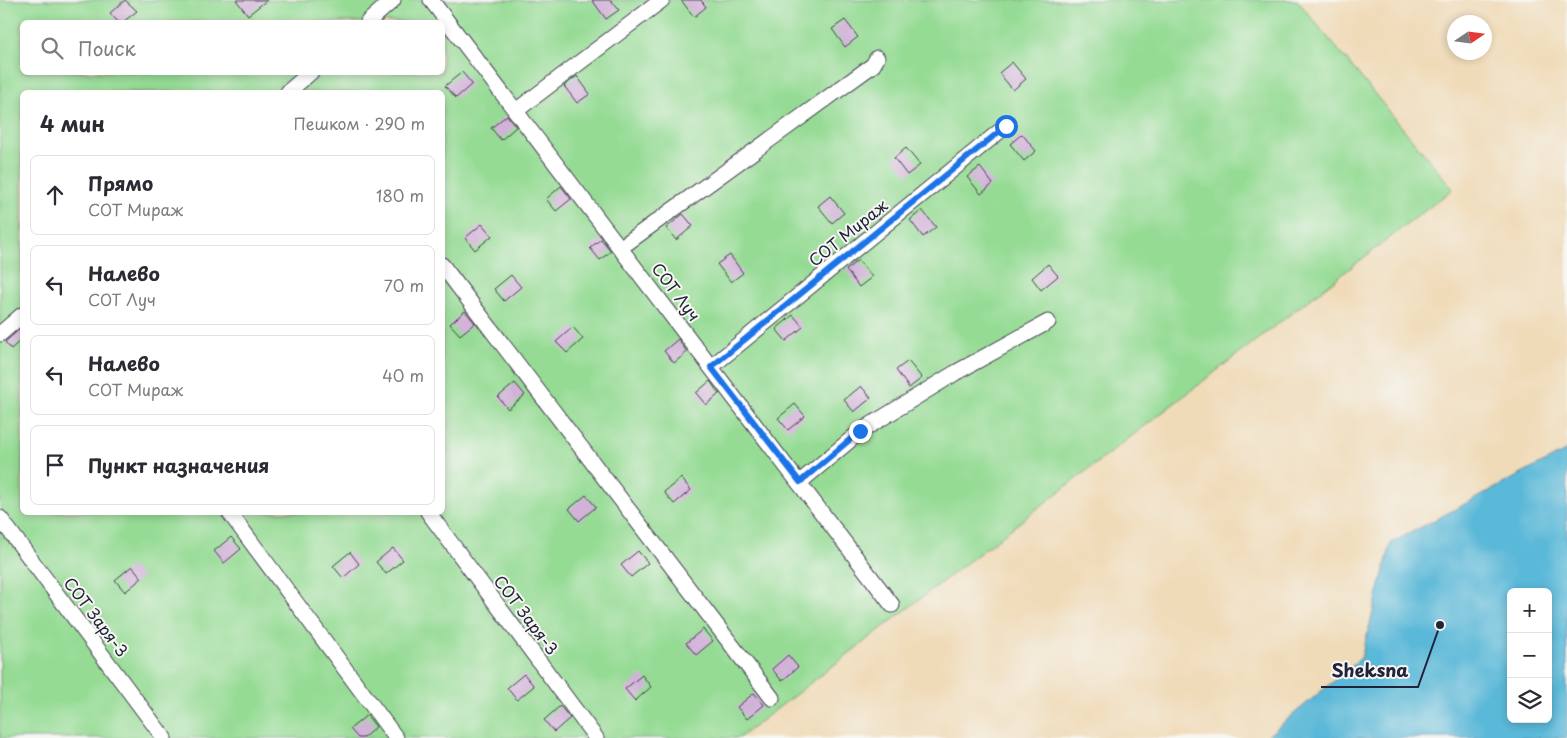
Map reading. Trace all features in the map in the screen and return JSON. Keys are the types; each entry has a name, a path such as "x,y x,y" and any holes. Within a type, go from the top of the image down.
{"street":[{"path":"370,20 394,0"},
{"name":"СОТ Луч","path":"431,0 517,110 892,605"},
{"path":"517,110 662,0"},
{"path":"620,248 872,65 878,58"},
{"path":"298,89 309,75"},
{"name":"СОТ Мираж","path":"711,367 1006,126"},
{"path":"445,269 772,698"},
{"path":"0,334 20,317"},
{"path":"800,482 860,431 955,373 1048,322"},
{"path":"231,515 396,738"},
{"name":"СОТ Заря-3","path":"430,515 596,738"},
{"name":"СОТ Заря-3","path":"0,518 164,738"}],"green space":[{"path":"0,0 1297,0 1453,189 739,738 0,738"}],"water":[{"path":"1567,450 1567,738 1265,738 1361,658 1391,543"}],"building":[{"path":"125,0 137,11 126,20 116,20 110,13"},
{"path":"236,0 267,0 248,15"},
{"path":"592,0 611,0 619,10 606,19"},
{"path":"681,0 701,0 706,7 694,17"},
{"path":"845,20 858,37 845,47 832,29"},
{"path":"1012,62 1026,79 1013,90 999,73"},
{"path":"462,72 472,84 456,98 445,86"},
{"path":"577,76 590,94 577,103 564,86"},
{"path":"507,115 516,127 501,140 491,128"},
{"path":"1022,134 1036,151 1024,161 1010,144"},
{"path":"906,148 920,165 907,175 894,158"},
{"path":"980,167 993,184 981,194 967,177"},
{"path":"561,186 571,199 556,211 546,199"},
{"path":"830,196 844,213 832,223 818,206"},
{"path":"922,210 936,227 923,237 910,220"},
{"path":"683,214 693,226 676,240 666,228"},
{"path":"482,224 492,236 475,250 465,238"},
{"path":"601,239 611,251 600,260 590,248"},
{"path":"730,255 743,273 731,282 717,264"},
{"path":"858,260 872,277 859,287 846,270"},
{"path":"1048,264 1058,276 1041,290 1032,278"},
{"path":"511,275 521,287 504,301 494,289"},
{"path":"465,311 475,323 460,335 450,324"},
{"path":"793,315 803,327 786,341 776,329"},
{"path":"573,327 583,339 567,353 556,342"},
{"path":"20,329 20,341 11,349 5,342"},
{"path":"678,339 687,352 674,363 664,351"},
{"path":"908,361 922,378 909,388 896,370"},
{"path":"710,381 719,394 706,405 696,393"},
{"path":"515,383 525,395 508,409 498,397"},
{"path":"861,386 871,398 854,412 844,400"},
{"path":"795,404 805,416 788,430 778,418"},
{"path":"681,478 691,490 674,504 664,492"},
{"path":"586,495 596,507 579,521 569,509"},
{"path":"231,537 241,549 224,563 214,551"},
{"path":"393,548 403,560 386,574 376,562"},
{"path":"638,551 648,563 631,577 621,565"},
{"path":"350,552 359,564 343,578 333,566"},
{"path":"132,566 142,578 125,592 115,580"},
{"path":"703,629 713,641 696,655 686,643"},
{"path":"788,655 798,667 782,681 772,669"},
{"path":"524,674 534,686 517,700 507,688"},
{"path":"642,675 651,687 635,701 625,689"},
{"path":"754,693 764,705 747,719 737,707"},
{"path":"560,706 570,718 554,732 544,720"},
{"path":"367,715 376,727 363,738 358,738 350,729"}],"place":[{"name":"Sheksna","path":"1440,625"}],"route":[{"path":"860,431 800,482 711,367 1006,126"}]}
